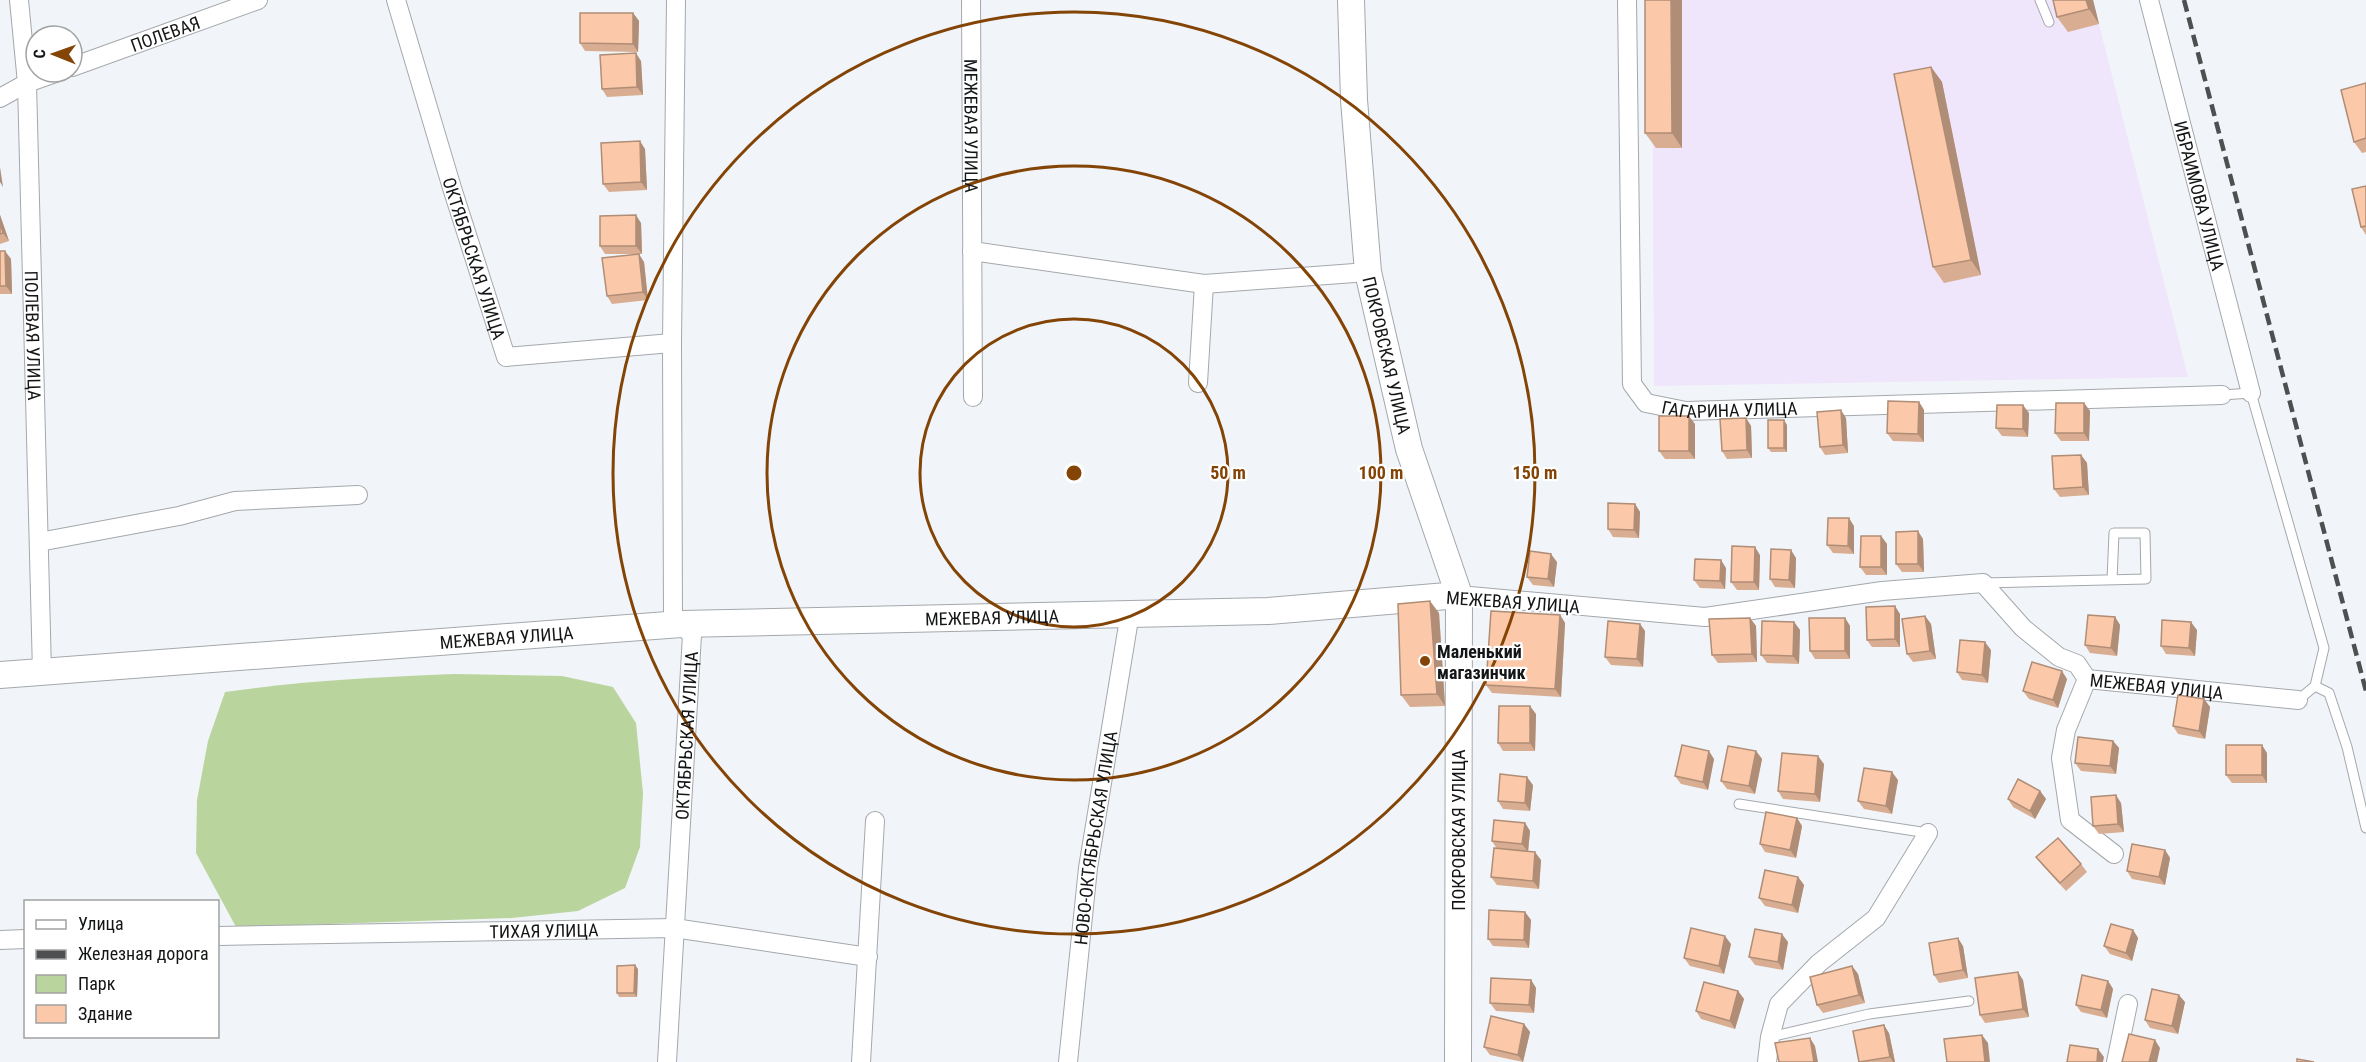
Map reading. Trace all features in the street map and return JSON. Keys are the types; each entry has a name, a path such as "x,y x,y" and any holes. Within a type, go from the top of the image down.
{"street":[{"name":"ПОЛЕВАЯ УЛИЦА","path":"20,0 24,47"},
{"name":"ПОЛЕВАЯ","path":"84,63 258,0"},
{"name":"ОКТЯБРЬСКАЯ УЛИЦА","path":"396,0 452,188 506,357 672,343"},
{"name":"ОКТЯБРЬСКАЯ УЛИЦА","path":"667,1062 692,635 673,617 672,343 676,0"},
{"name":"МЕЖЕВАЯ УЛИЦА","path":"971,0 973,396"},
{"name":"ПОКРОВСКАЯ УЛИЦА","path":"1351,0 1354,100 1368,272 1409,449 1459,595 1458,1062"},
{"name":"ГАГАРИНА УЛИЦА","path":"1627,0 1632,384 1646,403 1686,411 2222,395"},
{"name":"ИБРАИМОВА УЛИЦА","path":"2149,0 2251,393"},
{"path":"0,98 25,84"},
{"name":"ПОЛЕВАЯ УЛИЦА","path":"27,84 42,672"},
{"path":"972,251 1204,284 1368,272"},
{"path":"1198,383 1204,284"},
{"path":"39,542 179,516 236,501 358,495"},
{"name":"МЕЖЕВАЯ УЛИЦА","path":"0,675 681,624 1269,611 1459,595 1705,617 1882,591 1983,583 2023,627 2059,657 2077,664 2087,679 2298,700"},
{"name":"НОВО-ОКТЯБРЬСКАЯ УЛИЦА","path":"1068,1062 1088,868 1130,613"},
{"path":"2087,679 2066,730 2061,758 2070,820 2114,854"},
{"path":"861,1062 875,821"},
{"path":"1767,1062 1770,1037 1779,1004 1819,963 1876,918 1928,833"},
{"name":"ТИХАЯ УЛИЦА","path":"219,936 674,928 868,957"},
{"path":"0,940 24,939"},
{"path":"2116,1062 2128,1004"}],"lane":[{"path":"2040,0 2049,21"},
{"path":"2222,395 2251,393 2324,648 2315,686 2298,700"},
{"name":"МЕЖЕВАЯ УЛИЦА","path":"1983,583 2112,580 2146,579 2145,533 2114,533 2112,580"},
{"path":"2315,686 2329,693 2347,747 2366,828"},
{"path":"1739,804 1928,833"},
{"path":"1770,1037 1869,1014 1969,1002"}],"shaded area":[{"path":"1652,0 2093,0 2188,377 1654,386"}],"green space":[{"path":"454,674 562,676 613,687 636,723 643,793 640,847 625,888 578,911 512,918 236,927 196,853 197,800 208,741 225,692 339,680"}],"building":[{"path":"1645,0 1671,0 1672,133 1645,133"},
{"path":"2053,0 2086,0 2089,9 2057,17"},
{"path":"580,13 633,13 633,44 580,43"},
{"path":"636,53 637,87 602,89 600,55"},
{"path":"1931,67 1971,260 1933,267 1894,74"},
{"path":"2366,83 2366,138 2354,142 2341,90"},
{"path":"640,141 641,182 603,184 601,143"},
{"path":"2366,186 2366,226 2361,227 2352,189"},
{"path":"636,215 636,246 600,246 600,216"},
{"path":"0,251 5,251 6,286 0,286"},
{"path":"639,254 643,292 607,296 602,258"},
{"path":"1888,401 1919,402 1918,434 1887,433"},
{"path":"2056,403 2084,403 2084,433 2055,433"},
{"path":"1997,405 2023,405 2023,429 1996,428"},
{"path":"1841,410 1843,445 1820,447 1817,412"},
{"path":"1659,416 1689,416 1689,451 1659,451"},
{"path":"1746,418 1747,450 1722,451 1720,419"},
{"path":"1768,420 1784,420 1784,448 1768,448"},
{"path":"2081,455 2083,487 2054,489 2052,456"},
{"path":"1608,503 1635,504 1634,530 1608,529"},
{"path":"1828,518 1849,518 1848,546 1827,545"},
{"path":"1918,531 1918,564 1896,564 1896,532"},
{"path":"1861,536 1881,536 1881,567 1860,567"},
{"path":"1732,546 1755,547 1754,582 1731,582"},
{"path":"1771,549 1791,550 1789,580 1770,579"},
{"path":"1530,551 1551,554 1548,579 1527,577"},
{"path":"1695,559 1721,560 1720,581 1694,580"},
{"name":"Маленький магазинчик","path":"1430,601 1437,694 1401,695 1398,604"},
{"path":"1895,606 1895,639 1867,640 1866,607"},
{"path":"1491,611 1560,615 1555,689 1486,685"},
{"path":"2088,615 2115,617 2111,648 2085,645"},
{"path":"1925,616 1930,651 1907,654 1902,619"},
{"path":"1750,618 1752,654 1712,655 1709,619"},
{"path":"1809,618 1845,618 1845,651 1810,651"},
{"path":"2162,620 2191,622 2189,648 2161,646"},
{"path":"1608,621 1640,624 1637,659 1605,657"},
{"path":"1762,621 1794,622 1793,656 1761,655"},
{"path":"1960,640 1985,642 1982,675 1957,672"},
{"path":"2032,662 2062,671 2053,700 2023,691"},
{"path":"2178,695 2204,699 2199,731 2173,726"},
{"path":"1499,706 1530,706 1530,743 1498,743"},
{"path":"2078,737 2113,741 2110,766 2075,763"},
{"path":"1682,745 1709,751 1703,782 1675,776"},
{"path":"2226,745 2262,745 2262,775 2226,775"},
{"path":"1728,746 1756,751 1749,786 1721,781"},
{"path":"1782,753 1818,756 1815,794 1778,791"},
{"path":"1864,768 1892,772 1886,806 1858,801"},
{"path":"1500,774 1527,777 1525,803 1498,801"},
{"path":"2018,779 2040,791 2030,811 2008,799"},
{"path":"2116,795 2118,824 2093,826 2091,797"},
{"path":"1766,812 1797,818 1790,850 1760,844"},
{"path":"1494,820 1525,823 1522,844 1492,841"},
{"path":"2058,838 2081,864 2060,883 2036,857"},
{"path":"2132,844 2165,850 2159,877 2127,871"},
{"path":"1494,848 1535,852 1533,881 1491,877"},
{"path":"1765,870 1798,877 1792,905 1759,898"},
{"path":"1489,910 1525,912 1524,940 1488,939"},
{"path":"2111,924 2133,930 2126,953 2104,946"},
{"path":"1691,928 1725,936 1719,966 1684,958"},
{"path":"1755,929 1782,934 1778,962 1749,957"},
{"path":"1958,938 1963,970 1934,975 1929,943"},
{"path":"635,965 634,993 617,993 617,966"},
{"path":"1852,966 1859,995 1817,1005 1810,977"},
{"path":"2018,972 2023,1009 1980,1015 1975,978"},
{"path":"2082,975 2108,981 2101,1010 2076,1005"},
{"path":"1491,978 1531,980 1529,1005 1490,1003"},
{"path":"1704,982 1738,991 1730,1021 1696,1011"},
{"path":"2152,989 2179,995 2172,1026 2145,1020"},
{"path":"1491,1016 1524,1024 1518,1055 1484,1047"},
{"path":"1884,1025 1890,1057 1859,1062 1853,1031"},
{"path":"2129,1034 2155,1040 2149,1062 2122,1062"},
{"path":"1982,1035 1985,1062 1947,1062 1944,1039"},
{"path":"1810,1038 1814,1062 1779,1062 1775,1043"},
{"path":"2070,1045 2098,1049 2097,1062 2067,1062"},
{"path":"2297,1059 2314,1062 2297,1062"}],"railway":[{"path":"2184,0 2366,691"}],"place":[{"name":"Маленький магазинчик","path":"1425,661"}]}
